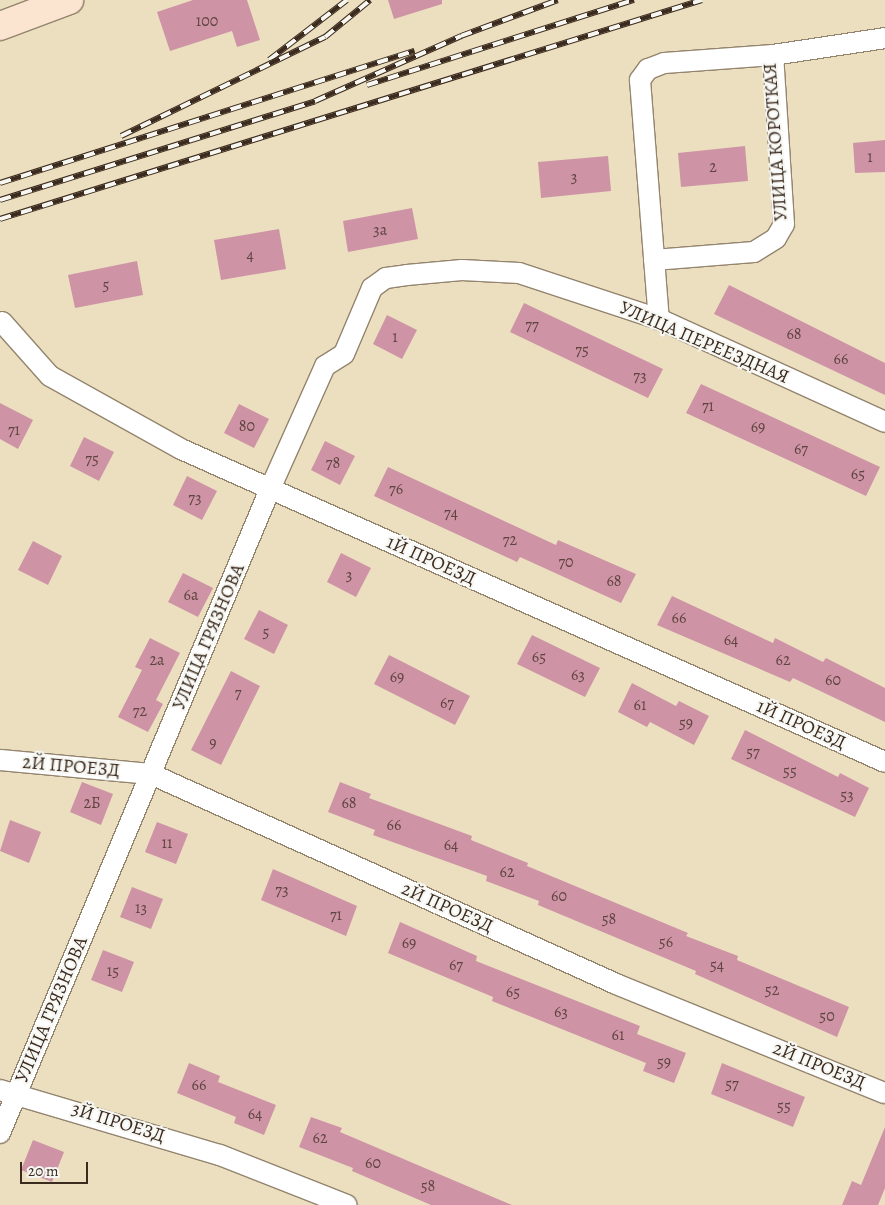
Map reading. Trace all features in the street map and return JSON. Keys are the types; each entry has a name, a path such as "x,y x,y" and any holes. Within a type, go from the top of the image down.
{"street":[{"path":"0,26 69,0"},
{"path":"773,55 885,38"},
{"name":"УЛИЦА КОРОТКАЯ","path":"654,260 754,252 776,238 784,224 773,55 664,64 648,69 640,80 654,260 659,320"},
{"name":"УЛИЦА ГРЯЗНОВА","path":"0,1133 9,1091 151,774 270,489 325,366 344,354 372,288 386,278 462,270 518,273"},
{"name":"УЛИЦА ПЕРЕЕЗДНАЯ","path":"518,273 659,320 885,422"},
{"name":"1Й ПРОЕЗД","path":"2,322 50,376 182,449 885,762"},
{"name":"2Й ПРОЕЗД","path":"0,760 151,774 616,984 885,1093"},
{"name":"3Й ПРОЕЗД","path":"9,1091 220,1155 347,1205"}],"building":[{"path":"193,0 247,0 260,40 237,47 232,31 170,51 157,12"},
{"path":"388,0 442,0 442,4 394,19"},
{"path":"885,140 885,172 855,173 853,143"},
{"path":"745,146 748,181 681,187 678,153"},
{"path":"608,156 611,191 541,198 538,162"},
{"path":"412,208 418,239 348,252 343,221"},
{"path":"279,229 286,269 221,280 214,240"},
{"path":"137,261 143,295 75,308 68,275"},
{"path":"729,285 885,363 885,395 714,314"},
{"path":"524,303 663,369 648,398 510,332"},
{"path":"387,315 417,330 402,359 373,344"},
{"path":"701,384 880,467 866,496 686,413"},
{"path":"0,403 33,420 18,449 0,439"},
{"path":"239,404 269,419 254,448 224,433"},
{"path":"84,437 114,452 99,481 70,466"},
{"path":"325,441 355,456 340,485 311,470"},
{"path":"388,467 556,545 558,540 636,574 621,603 520,557 517,562 374,496"},
{"path":"187,476 217,491 202,520 173,505"},
{"path":"33,541 62,556 48,585 18,570"},
{"path":"341,553 371,568 356,597 327,582"},
{"path":"183,573 213,588 198,617 168,602"},
{"path":"672,596 773,643 775,638 823,662 826,658 885,688 885,722 793,678 790,682 657,625"},
{"path":"259,610 288,625 274,654 244,639"},
{"path":"532,635 600,668 585,697 517,664"},
{"path":"150,638 180,653 156,700 163,704 148,732 118,717 142,670 135,667"},
{"path":"389,655 470,696 455,725 374,684"},
{"path":"231,671 260,686 221,765 191,750"},
{"path":"632,683 676,706 679,701 709,716 694,745 650,722 647,727 618,712"},
{"path":"745,730 838,777 840,773 869,788 855,817 731,759"},
{"path":"82,782 113,794 101,825 70,812"},
{"path":"340,782 371,794 369,798 472,836 471,840 528,863 527,866 688,933 686,936 738,956 737,960 849,1007 837,1037 695,974 696,971 538,905 539,901 486,881 487,876 373,835 375,830 328,812"},
{"path":"10,820 41,832 29,863 0,851"},
{"path":"157,822 188,834 176,864 145,852"},
{"path":"273,869 357,906 346,936 261,900"},
{"path":"132,887 163,899 151,929 120,917"},
{"path":"400,922 477,956 476,961 640,1026 637,1034 686,1053 674,1083 643,1071 646,1063 492,1001 493,997 388,953"},
{"path":"103,950 134,962 122,992 91,980"},
{"path":"189,1063 220,1076 218,1082 276,1105 264,1135 234,1123 236,1117 177,1093"},
{"path":"722,1063 805,1097 793,1127 711,1094"},
{"path":"311,1117 342,1128 340,1132 512,1205 431,1205 352,1171 353,1168 299,1147"},
{"path":"885,1127 885,1188 878,1205 842,1205 852,1181 861,1185"},
{"path":"33,1140 64,1152 52,1182 21,1170"}],"railway":[{"path":"269,60 347,0"},
{"path":"121,136 325,37 370,0"},
{"path":"0,200 315,101 461,36 558,0"},
{"path":"367,85 634,0"},
{"path":"0,219 702,0"},
{"path":"0,183 414,51"}]}
